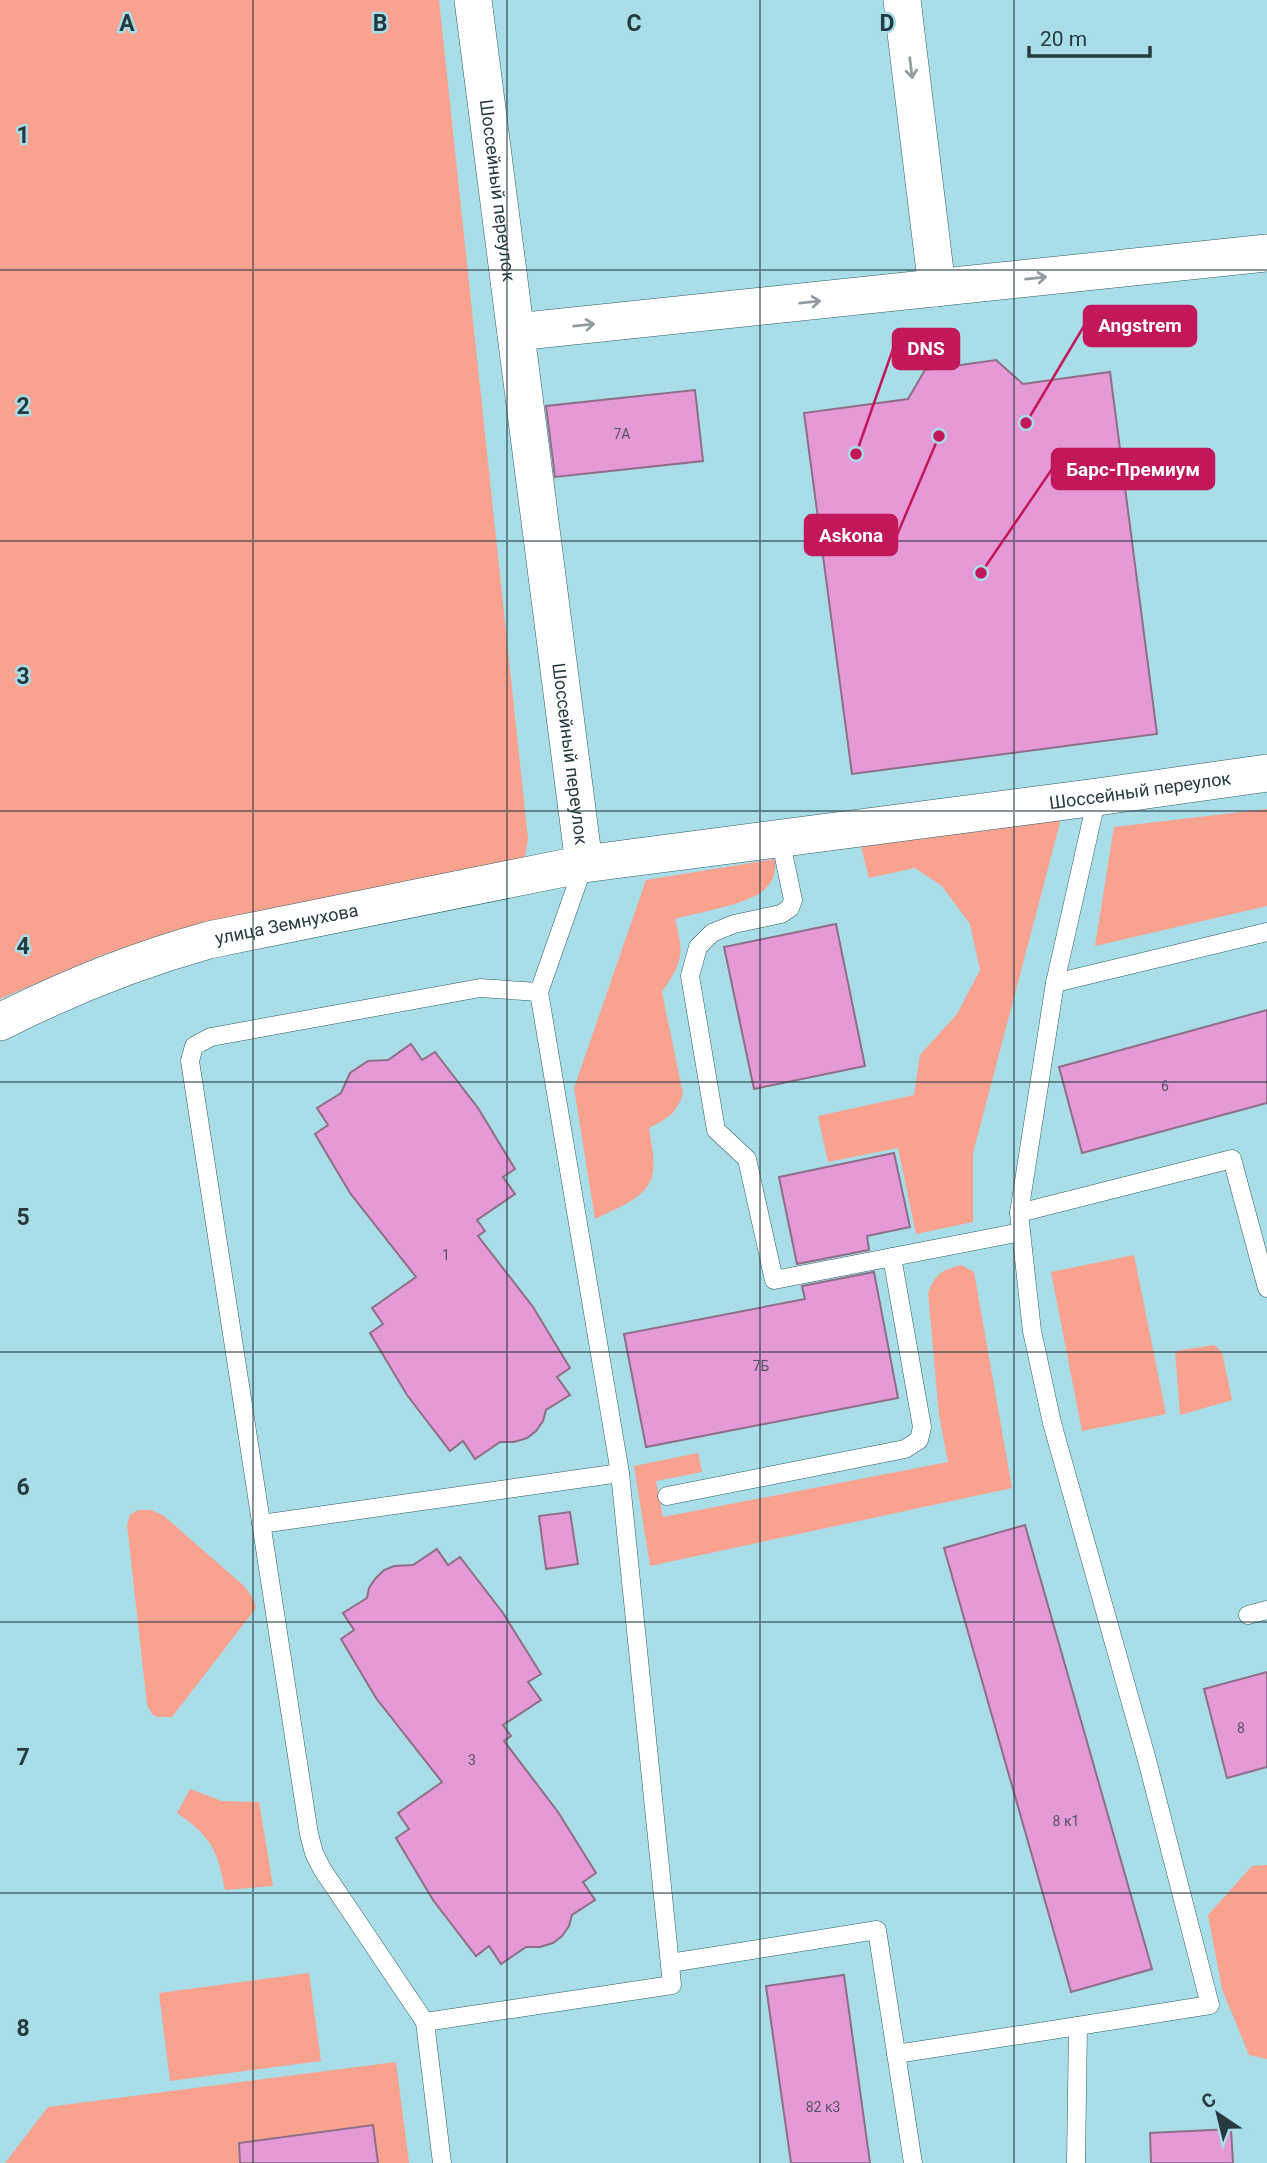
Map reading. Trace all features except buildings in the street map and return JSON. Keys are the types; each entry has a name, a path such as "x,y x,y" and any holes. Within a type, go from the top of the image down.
{"street":[{"name":"Шоссейный переулок","path":"473,0 584,864 1267,773"},
{"path":"902,0 937,288"},
{"path":"516,332 1267,253"},
{"name":"улица Земнухова","path":"0,1022 102,976 209,940 584,864"}],"lane":[{"path":"896,2054 1210,2005 1147,1760 1052,1423 1032,1331 1019,1213 1055,983 1097,797"},
{"path":"780,838 793,900 790,908 781,914 734,924 712,933 698,947 690,976 716,1130 747,1159 774,1280 1021,1232"},
{"path":"425,2022 673,1985 620,1473 538,992 584,864"},
{"path":"1055,983 1267,932"},
{"path":"442,2163 425,2022 322,1869 309,1835 190,1061 194,1045 211,1037 480,988 538,992"},
{"path":"1019,1213 1232,1159 1267,1288"},
{"path":"667,1496 905,1449 919,1440 922,1427 892,1257"},
{"path":"261,1524 620,1473"},
{"path":"1248,1615 1267,1610"},
{"path":"670,1963 877,1930 913,2163"},
{"path":"1076,2163 1078,2026"}],"shaded area":[{"path":"0,0 439,0 528,839 525,857 520,863 202,923 102,955 0,999"},
{"path":"1267,809 1267,906 1095,946 1114,827"},
{"path":"1062,815 973,1153 973,1222 916,1234 898,1148 828,1162 818,1116 914,1095 920,1055 957,1014 980,970 970,924 942,886 915,868 869,878 861,846"},
{"path":"775,859 772,879 757,895 735,904 675,919 680,957 662,992 683,1094 670,1115 649,1128 653,1172 645,1189 630,1202 595,1219 574,1088 646,880"},
{"path":"1134,1255 1166,1414 1082,1431 1051,1272"},
{"path":"961,1265 974,1272 1012,1488 650,1566 634,1466 698,1453 702,1472 656,1481 663,1517 948,1462 939,1415 928,1293 933,1281 940,1274"},
{"path":"1214,1345 1222,1352 1232,1400 1180,1415 1175,1351"},
{"path":"138,1510 151,1510 164,1516 244,1586 256,1608 172,1717 157,1717 147,1705 127,1525 130,1515"},
{"path":"190,1789 222,1801 259,1802 273,1886 225,1890 211,1845 198,1829 177,1813"},
{"path":"1267,1865 1267,2059 1249,2055 1222,1989 1208,1915 1252,1866"},
{"path":"309,1973 321,2061 170,2081 159,1993"},
{"path":"396,2062 409,2163 378,2163 372,2125 280,2137 283,2163 5,2163 48,2107"}],"place":[{"name":"Angstrem","path":"1026,423"},
{"name":"Askona","path":"939,436"},
{"name":"DNS","path":"856,454"},
{"name":"Барс-Премиум","path":"981,573"}]}
